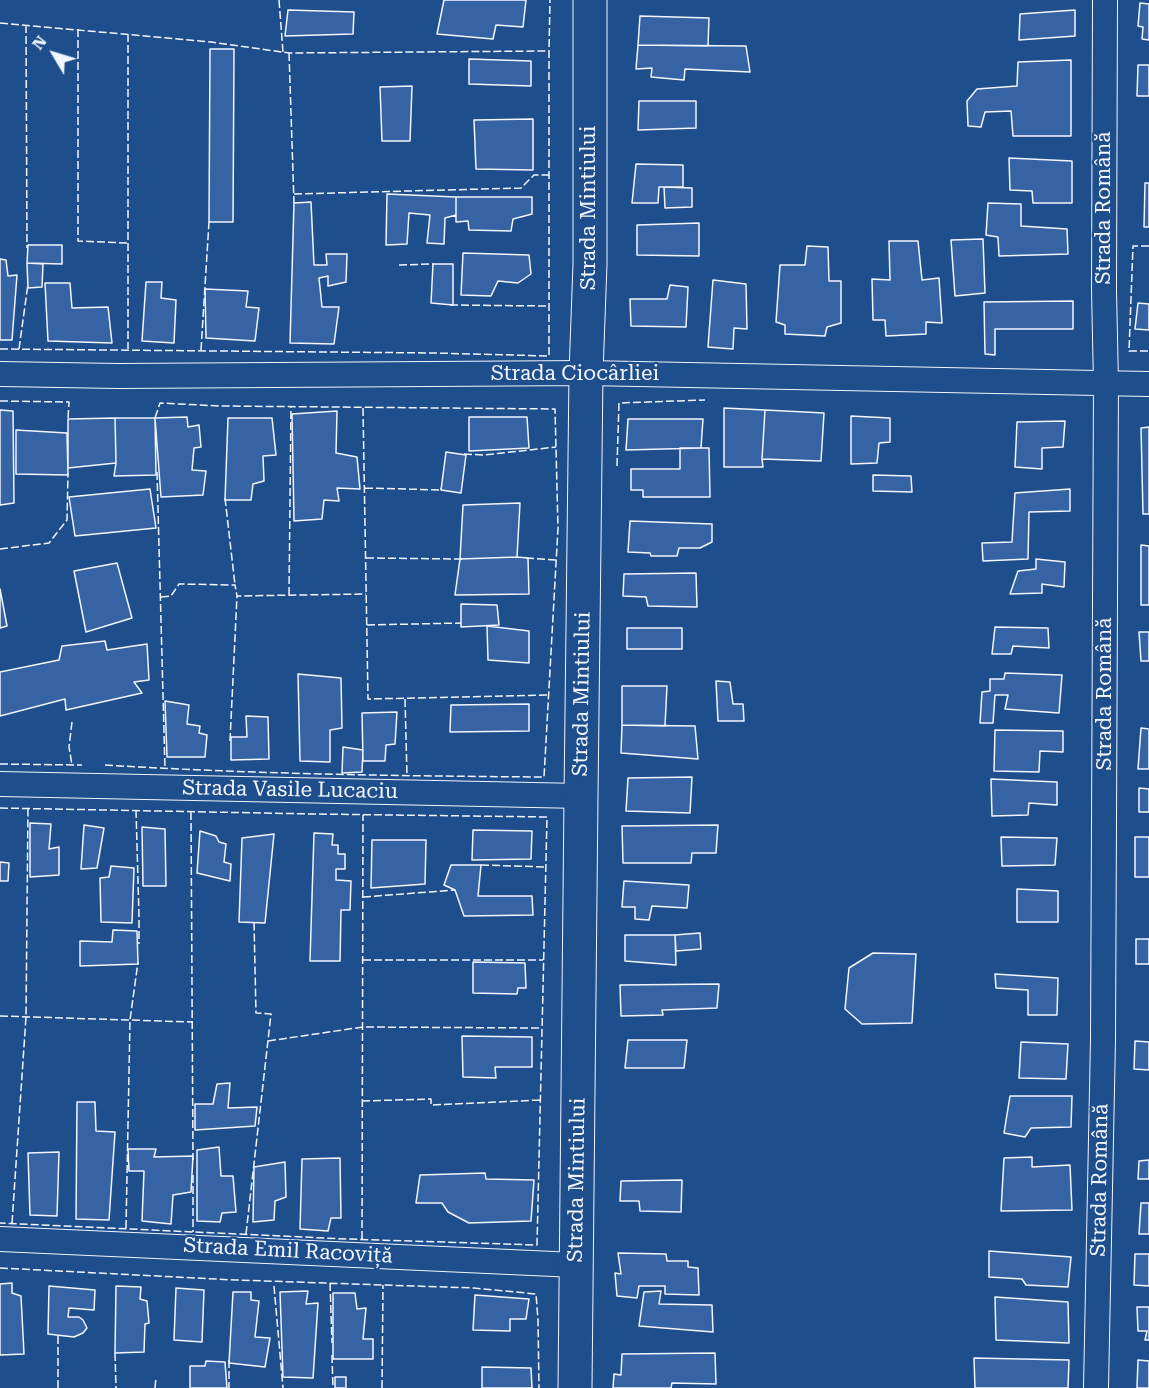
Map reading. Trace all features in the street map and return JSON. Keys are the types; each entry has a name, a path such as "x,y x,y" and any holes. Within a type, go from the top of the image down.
{"main road":[{"name":"Strada Mintiului","path":"575,1388 586,373 590,264 590,0"}],"street":[{"name":"Strada Română","path":"1096,1388 1103,1039 1105,0"},
{"name":"Strada Ciocârliei","path":"0,374 118,376 586,373 1149,384"},
{"name":"Strada Vasile Lucaciu","path":"0,784 581,796"},
{"name":"Strada Emil Racoviță","path":"0,1239 576,1265"}],"building":[{"path":"444,0 526,0 523,27 496,25 493,39 437,34"},
{"path":"1140,3 1149,4 1149,40 1142,39 1143,27 1138,26"},
{"path":"288,10 354,12 353,34 285,36"},
{"path":"1075,10 1075,36 1019,40 1020,14"},
{"path":"640,16 709,18 708,46 638,45"},
{"path":"638,45 746,46 750,72 685,69 684,80 651,77 652,68 636,69"},
{"path":"210,49 234,49 233,222 209,222"},
{"path":"469,59 531,61 531,86 469,84"},
{"path":"1071,60 1071,136 1013,136 1011,111 985,112 981,127 968,126 967,101 977,89 1017,86 1018,62"},
{"path":"1138,65 1149,65 1149,96 1137,96"},
{"path":"412,86 410,141 382,141 380,87"},
{"path":"639,101 696,101 696,128 638,130"},
{"path":"533,119 533,170 476,169 474,120"},
{"path":"1009,158 1072,161 1072,203 1033,203 1032,191 1010,190"},
{"path":"636,164 683,165 683,187 659,187 658,203 632,203"},
{"path":"1145,183 1149,183 1149,227 1144,227"},
{"path":"664,187 692,188 692,207 665,208"},
{"path":"387,194 456,197 456,215 445,218 444,244 427,243 430,215 409,213 407,244 386,245"},
{"path":"456,197 532,197 532,214 513,219 511,231 469,230 468,221 456,222"},
{"path":"311,202 314,265 327,265 326,254 347,254 346,282 328,286 328,276 319,278 322,307 339,307 334,344 290,343 294,203"},
{"path":"988,203 1021,204 1021,226 1067,229 1068,254 999,256 998,237 986,235"},
{"path":"699,223 699,256 637,255 637,225"},
{"path":"983,239 985,293 955,296 951,240"},
{"path":"889,241 918,241 922,280 939,278 942,323 926,322 926,334 886,336 885,320 873,320 872,279 890,280"},
{"path":"28,245 62,245 62,264 27,263"},
{"path":"807,246 828,247 829,281 841,281 841,323 827,327 825,336 785,334 785,325 776,322 780,265 805,265"},
{"path":"463,253 529,255 531,274 518,283 498,281 491,296 461,295"},
{"path":"0,259 6,260 8,276 17,275 12,340 0,340"},
{"path":"27,263 43,264 42,287 28,288"},
{"path":"433,264 453,264 453,305 431,303"},
{"path":"713,280 746,284 747,329 734,328 733,349 708,347"},
{"path":"146,282 162,282 161,298 176,300 174,343 142,341"},
{"path":"45,283 70,283 72,308 108,307 112,343 48,341"},
{"path":"670,285 688,287 686,327 631,326 630,299 667,299"},
{"path":"205,289 248,291 246,307 259,308 255,341 206,338"},
{"path":"1073,301 1073,329 995,329 995,355 985,354 984,302"},
{"path":"1138,303 1149,304 1149,330 1135,329"},
{"path":"724,408 765,410 763,467 724,467"},
{"path":"0,410 13,411 14,503 0,505"},
{"path":"765,410 824,413 821,461 762,459"},
{"path":"337,411 336,453 357,457 360,489 337,488 339,501 324,500 322,519 294,521 292,414"},
{"path":"851,416 890,418 890,442 879,443 877,463 851,464"},
{"path":"187,417 188,427 199,425 201,447 194,448 192,470 206,471 203,495 161,497 155,418"},
{"path":"469,417 527,417 529,448 469,451"},
{"path":"115,418 116,463 68,468 68,419"},
{"path":"115,418 155,418 156,475 114,476"},
{"path":"228,418 272,418 276,455 263,456 264,481 253,484 251,500 225,500"},
{"path":"628,419 703,419 701,448 626,450"},
{"path":"1065,421 1063,447 1042,448 1042,469 1015,467 1017,422"},
{"path":"1149,427 1149,514 1143,514 1141,428"},
{"path":"16,430 67,433 68,475 16,474"},
{"path":"680,448 709,448 710,497 643,497 643,490 631,490 631,469 680,469"},
{"path":"446,452 466,455 461,493 441,490"},
{"path":"873,475 911,476 912,492 873,491"},
{"path":"150,489 156,528 75,536 69,497"},
{"path":"1070,489 1070,511 1029,512 1028,559 983,561 982,543 1012,542 1015,493"},
{"path":"520,503 517,557 460,559 463,505"},
{"path":"630,521 712,524 712,542 700,548 679,548 677,556 651,556 650,553 628,552"},
{"path":"1141,545 1149,546 1149,605 1141,605"},
{"path":"528,558 529,594 455,595 460,559"},
{"path":"1036,559 1065,562 1064,587 1042,584 1042,593 1010,594 1018,571 1036,569"},
{"path":"117,563 132,618 86,632 74,571"},
{"path":"696,573 697,607 648,606 646,597 623,596 624,574"},
{"path":"0,589 7,626 0,628"},
{"path":"461,604 497,605 499,625 461,627"},
{"path":"487,626 529,631 529,663 488,660"},
{"path":"995,627 1048,628 1049,648 1013,646 1011,654 992,654"},
{"path":"627,628 682,628 682,649 627,649"},
{"path":"1139,632 1149,632 1149,661 1141,661"},
{"path":"105,641 107,650 147,644 149,680 134,682 142,693 66,710 65,699 0,716 0,672 59,660 62,646"},
{"path":"1005,673 1062,675 1059,713 1005,709 1008,695 995,695 993,723 980,723 982,692 990,691 990,679 1004,679"},
{"path":"298,674 341,678 342,728 330,730 330,762 300,761"},
{"path":"716,681 730,682 733,704 743,704 744,721 718,721"},
{"path":"622,686 667,686 665,726 622,725"},
{"path":"165,701 189,705 187,724 200,726 199,733 207,735 205,757 167,757"},
{"path":"529,704 529,731 450,732 451,705"},
{"path":"397,712 395,744 386,745 385,761 363,761 362,713"},
{"path":"246,716 268,717 269,759 231,760 231,737 247,737"},
{"path":"622,725 695,726 698,759 621,753"},
{"path":"1141,728 1149,729 1149,769 1138,769"},
{"path":"995,730 1063,731 1063,752 1040,751 1039,772 994,771"},
{"path":"343,747 363,750 362,772 342,773"},
{"path":"692,777 690,813 626,811 628,778"},
{"path":"991,779 1057,782 1057,805 1029,803 1028,815 992,816"},
{"path":"1139,788 1149,789 1149,812 1139,812"},
{"path":"30,823 51,824 49,849 59,847 59,875 30,877"},
{"path":"84,825 104,828 97,868 81,869"},
{"path":"718,825 716,853 692,853 691,863 623,863 622,826"},
{"path":"142,827 165,829 166,886 143,886"},
{"path":"473,830 532,831 531,859 472,860"},
{"path":"200,831 216,836 219,842 226,844 224,862 231,864 230,881 197,873"},
{"path":"314,833 333,834 332,845 338,845 338,854 345,854 345,869 336,869 336,880 351,881 350,910 341,910 340,961 310,961"},
{"path":"274,834 265,923 239,922 242,838"},
{"path":"1001,837 1057,838 1055,865 1002,866"},
{"path":"1135,837 1149,837 1149,877 1135,877"},
{"path":"372,840 426,840 425,884 371,888"},
{"path":"0,862 9,863 8,881 0,881"},
{"path":"451,865 481,865 478,896 532,896 533,915 464,916 455,890 444,885"},
{"path":"111,866 134,868 132,923 101,922 100,878 109,877"},
{"path":"624,881 689,885 687,908 652,906 649,920 635,919 635,907 622,907"},
{"path":"1017,889 1058,891 1058,922 1017,922"},
{"path":"113,930 137,931 138,964 80,966 80,941 112,942"},
{"path":"700,933 701,949 676,951 675,935"},
{"path":"625,935 675,935 676,965 625,961"},
{"path":"1136,939 1149,939 1149,964 1136,964"},
{"path":"873,953 916,954 912,1023 862,1024 845,1009 849,968"},
{"path":"473,962 525,963 526,988 518,988 517,994 473,993"},
{"path":"995,974 1058,978 1057,1015 1028,1015 1028,990 996,988"},
{"path":"719,984 717,1008 662,1010 663,1015 621,1016 620,985"},
{"path":"462,1036 532,1037 532,1067 495,1067 496,1078 463,1077"},
{"path":"628,1040 687,1040 684,1068 625,1068"},
{"path":"1135,1041 1149,1042 1149,1070 1134,1069"},
{"path":"1021,1042 1068,1044 1066,1079 1019,1078"},
{"path":"230,1083 228,1108 257,1107 255,1126 195,1130 195,1104 213,1104 217,1084"},
{"path":"1010,1096 1072,1096 1071,1127 1031,1128 1025,1137 1004,1133"},
{"path":"77,1102 95,1102 96,1131 115,1132 109,1220 76,1219"},
{"path":"219,1147 221,1176 233,1176 236,1212 222,1213 220,1222 197,1221 197,1150"},
{"path":"128,1149 156,1149 154,1157 193,1156 191,1192 173,1195 171,1224 142,1221 144,1171 129,1171"},
{"path":"59,1152 57,1216 30,1215 28,1153"},
{"path":"1032,1157 1032,1167 1070,1165 1072,1210 1001,1211 1004,1158"},
{"path":"340,1158 341,1218 331,1218 328,1231 300,1229 302,1159"},
{"path":"1149,1160 1149,1179 1138,1179 1139,1161"},
{"path":"285,1162 286,1197 275,1201 274,1220 253,1222 254,1167"},
{"path":"485,1173 486,1179 534,1180 531,1221 469,1223 448,1212 442,1203 416,1203 420,1175"},
{"path":"682,1180 681,1212 640,1211 639,1201 620,1201 621,1181"},
{"path":"1141,1203 1149,1203 1149,1234 1139,1234"},
{"path":"989,1251 1071,1257 1068,1287 1026,1285 1022,1279 989,1277"},
{"path":"618,1253 666,1254 667,1261 688,1261 688,1267 698,1268 699,1295 665,1294 665,1286 639,1286 637,1298 617,1296 615,1273 621,1274"},
{"path":"1135,1254 1149,1254 1149,1286 1134,1285"},
{"path":"12,1283 12,1293 21,1296 24,1354 0,1355 0,1284"},
{"path":"49,1286 95,1290 94,1310 69,1308 68,1317 79,1317 83,1320 87,1328 83,1333 74,1337 48,1334"},
{"path":"116,1286 141,1287 140,1299 147,1301 149,1323 145,1324 144,1352 115,1353"},
{"path":"176,1288 204,1290 202,1342 174,1340"},
{"path":"308,1291 306,1304 318,1303 313,1378 283,1377 280,1292"},
{"path":"661,1291 659,1304 712,1305 713,1332 639,1326 644,1292"},
{"path":"233,1292 251,1292 251,1300 259,1301 255,1337 270,1338 265,1367 229,1363"},
{"path":"333,1293 355,1293 357,1309 366,1308 363,1339 373,1339 373,1359 333,1359"},
{"path":"475,1295 529,1299 526,1319 510,1319 510,1331 473,1330"},
{"path":"995,1297 1068,1302 1069,1343 996,1340"},
{"path":"1137,1307 1149,1307 1149,1340 1145,1340 1147,1331 1138,1331"},
{"path":"715,1353 716,1384 672,1383 671,1388 613,1388 614,1374 621,1375 622,1354"},
{"path":"974,1358 1069,1360 1068,1388 975,1388"},
{"path":"1138,1360 1149,1361 1149,1388 1137,1388"},
{"path":"206,1361 225,1362 227,1388 190,1388 190,1366 205,1366"},
{"path":"482,1367 531,1368 532,1388 482,1388"},
{"path":"335,1377 346,1377 346,1388 335,1388"}],"fence":[{"path":"279,0 283,52"},
{"path":"0,349 549,356 550,0"},
{"path":"0,23 211,42 289,53 549,51"},
{"path":"26,25 27,248"},
{"path":"78,29 78,241 128,243"},
{"path":"128,34 128,349"},
{"path":"289,53 294,203"},
{"path":"294,194 521,188 534,175 549,175"},
{"path":"201,350 209,222"},
{"path":"1149,246 1133,246 1129,351 1149,351"},
{"path":"399,265 433,265"},
{"path":"19,349 28,284"},
{"path":"450,305 549,306"},
{"path":"617,466 619,403 705,400"},
{"path":"0,401 69,402 68,419"},
{"path":"105,765 324,774 544,777 558,528 555,409 220,406 160,403 155,421"},
{"path":"289,595 291,407"},
{"path":"363,408 368,699 548,695"},
{"path":"464,454 484,455 556,447"},
{"path":"157,472 165,769"},
{"path":"0,549 49,543 67,520 68,473"},
{"path":"365,488 441,490 441,488"},
{"path":"225,498 235,585"},
{"path":"366,558 463,559"},
{"path":"526,558 556,560"},
{"path":"161,597 171,596 179,584 235,585 237,596 366,594"},
{"path":"230,741 237,596"},
{"path":"367,625 461,623"},
{"path":"405,699 407,776"},
{"path":"72,722 69,747 72,765"},
{"path":"0,764 82,765"},
{"path":"0,808 547,817 537,1245 346,1239 0,1223"},
{"path":"12,1223 26,1017 28,808"},
{"path":"136,810 139,944"},
{"path":"191,812 193,1160"},
{"path":"362,1239 363,815"},
{"path":"481,865 546,867"},
{"path":"363,897 455,890"},
{"path":"246,1234 271,1014 256,1013 254,922"},
{"path":"363,960 543,960"},
{"path":"126,1228 130,1020 138,962"},
{"path":"0,1016 192,1022"},
{"path":"268,1041 363,1027 542,1028"},
{"path":"362,1101 431,1099 431,1105 540,1100"},
{"path":"193,1175 193,1232"},
{"path":"0,1268 235,1280 474,1288 536,1294 539,1388"},
{"path":"330,1283 332,1343"},
{"path":"382,1388 383,1285"},
{"path":"274,1286 283,1388"},
{"path":"58,1335 58,1388"},
{"path":"115,1353 116,1388"},
{"path":"332,1355 333,1388"},
{"path":"229,1360 229,1388"},
{"path":"155,1388 156,1377"}]}
